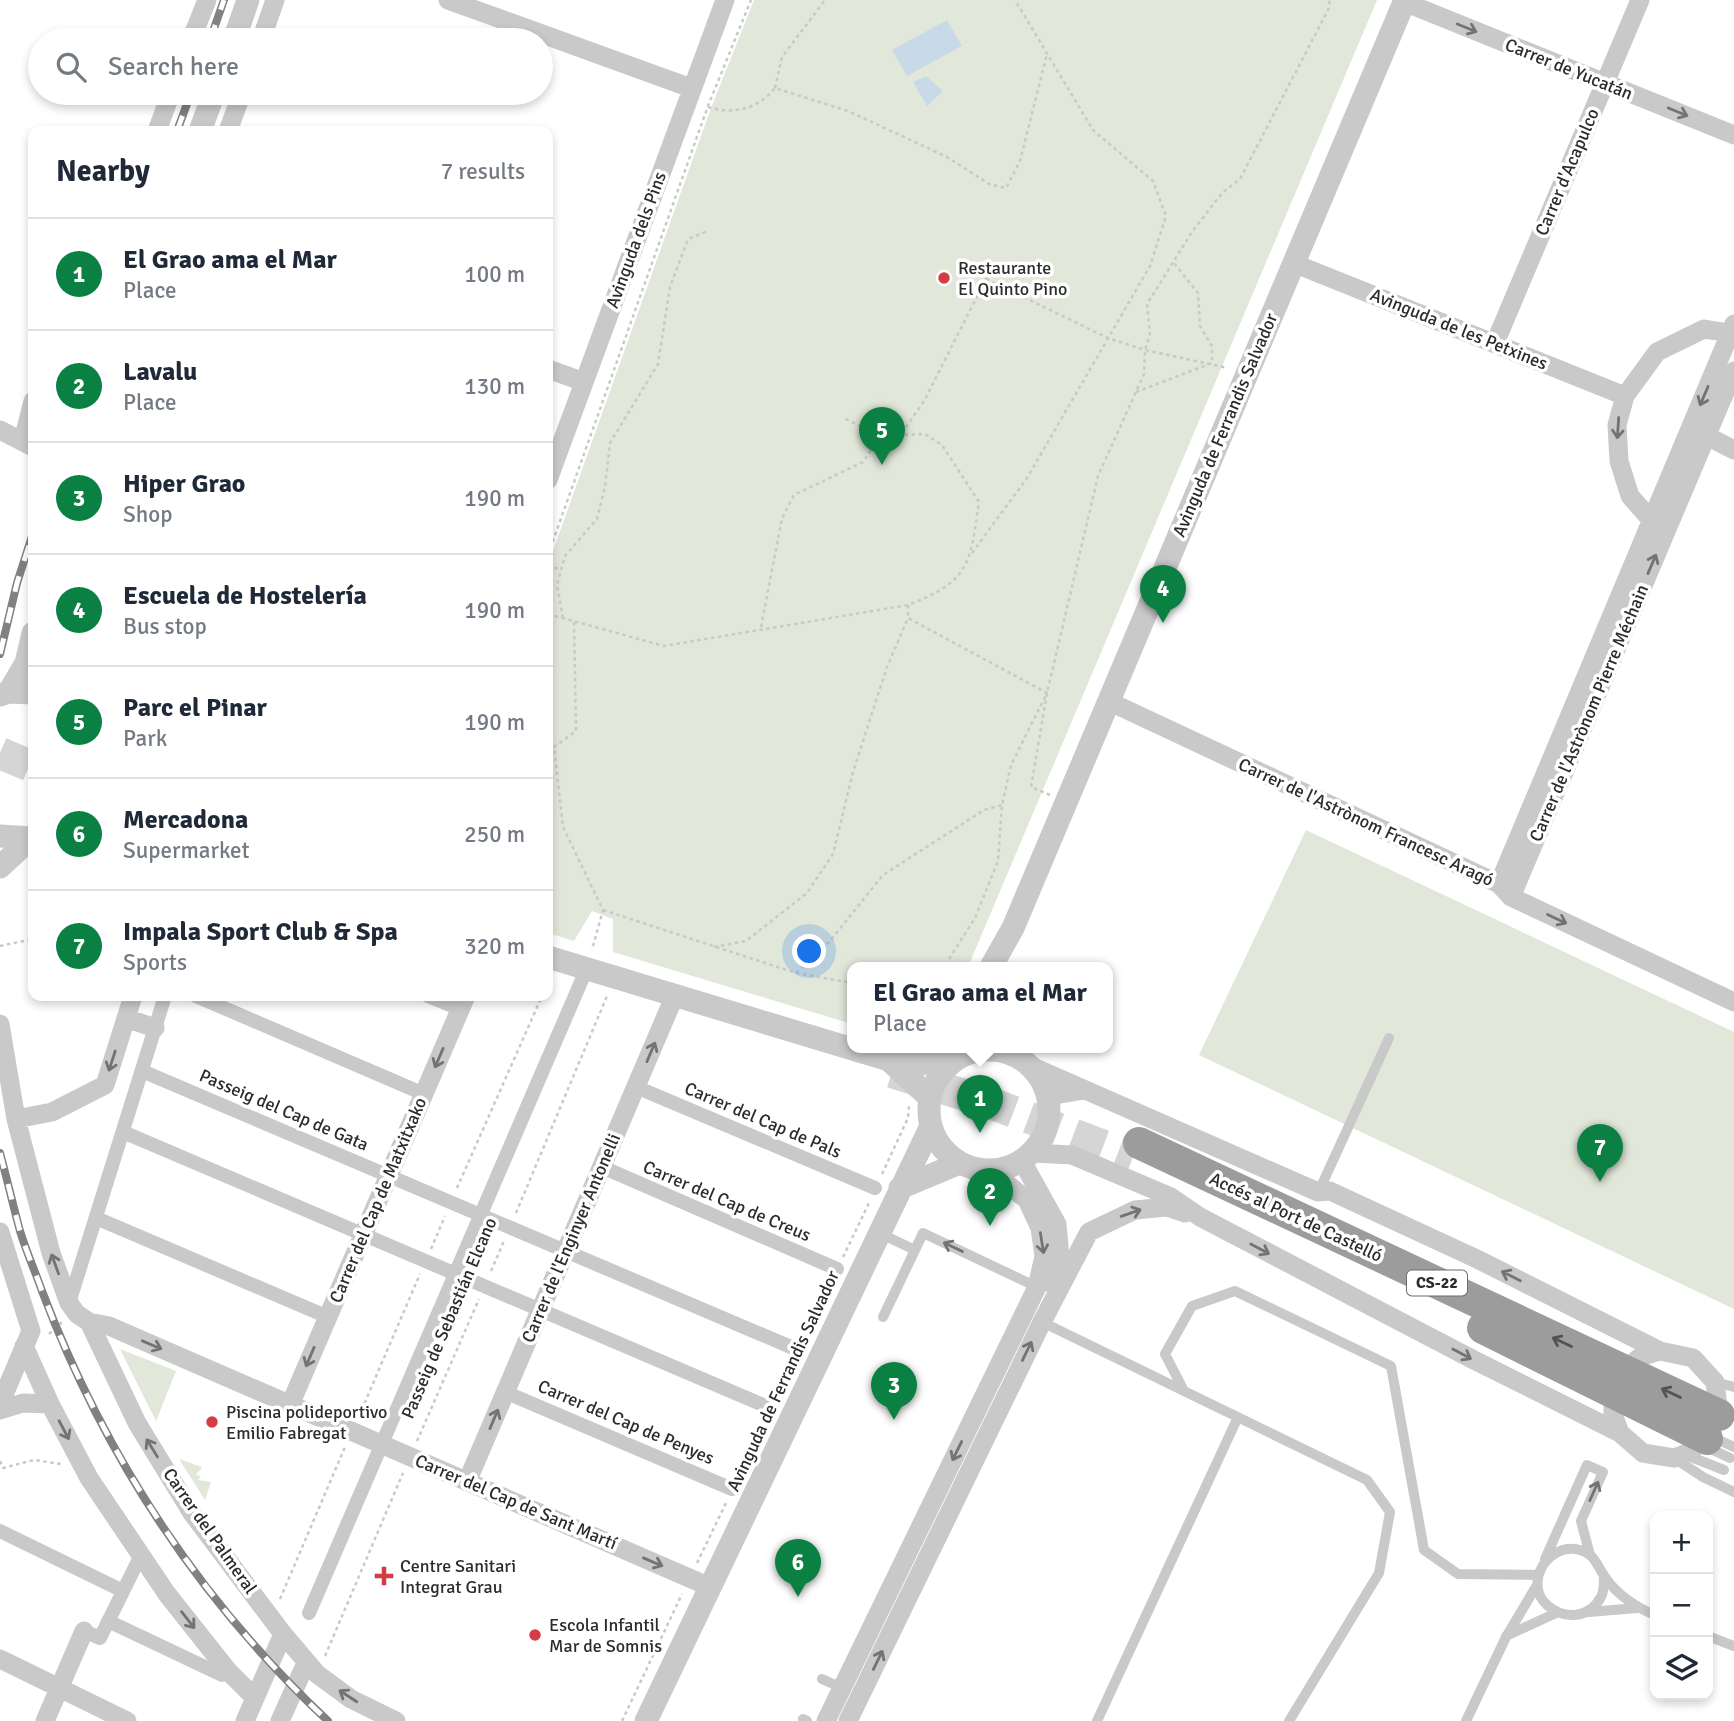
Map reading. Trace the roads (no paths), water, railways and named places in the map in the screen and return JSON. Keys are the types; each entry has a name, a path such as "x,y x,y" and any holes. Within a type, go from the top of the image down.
{"highway":[{"name":"Accés al Port de Castelló","path":"1136,1150 1244,1209 1619,1382 1714,1436"}],"street":[{"path":"196,28 207,0"},
{"path":"238,28 248,0"},
{"path":"265,28 275,0"},
{"path":"448,0 525,28"},
{"name":"Avinguda dels Pins","path":"553,466 725,0"},
{"name":"Carrer d'Acapulco","path":"1495,344 1640,0"},
{"name":"Carrer de Yucatán","path":"1404,1 1734,135"},
{"name":"Avinguda de Ferrandis Salvador","path":"994,962 1013,928 1404,1"},
{"path":"553,38 691,88"},
{"path":"159,126 167,105"},
{"path":"202,126 210,105"},
{"path":"230,126 238,105"},
{"name":"Avinguda de les Petxines","path":"1293,263 1625,396"},
{"path":"1659,525 1630,496 1619,461 1617,425 1625,396 1657,352 1704,329 1733,331"},
{"name":"Carrer de l'Astrònom Pierre Méchain","path":"1505,891 1659,525 1733,331"},
{"path":"553,371 584,382"},
{"name":"Carrer de l'Astrònom Pierre Méchain","path":"1659,525 1707,436 1734,371"},
{"path":"0,430 28,443"},
{"path":"1707,436 1734,450"},
{"path":"5,694 26,663 28,654"},
{"path":"5,694 28,693"},
{"name":"Carrer de l'Astrònom Francesc Aragó","path":"1108,701 1734,1002"},
{"path":"0,836 28,838"},
{"path":"0,867 28,842"},
{"name":"Avinguda de Ferrandis Salvador","path":"1004,962 1013,928"},
{"path":"553,958 847,1047"},
{"name":"Passeig de Sebastián Elcano","path":"309,1613 587,968"},
{"name":"Carrer de l'Enginyer Antonelli","path":"467,1482 675,995"},
{"path":"16,1119 52,1112 105,1085 132,1001"},
{"path":"78,1313 96,1218 163,1001"},
{"path":"208,1001 424,1094"},
{"name":"Carrer del Cap de Matxitxako","path":"290,1405 463,1003"},
{"path":"126,1018 155,1028"},
{"name":"Carrer del Palmeral","path":"0,1024 16,1119 51,1253 78,1313 137,1423 192,1513 311,1668 351,1699 396,1721"},
{"path":"866,1053 889,1060 949,1065"},
{"path":"920,1098 949,1065 965,1053"},
{"path":"991,1171 1007,1168 1028,1157 1072,1155 1171,1197 1200,1217 1620,1433 1643,1453 1714,1436 1725,1385 1693,1358 1660,1351 1465,1254 1330,1191 1318,1192 1033,1067 1012,1053"},
{"path":"827,1721 1037,1287 1044,1256 1040,1228 1027,1200 991,1171 960,1163 942,1147 920,1098 889,1060"},
{"path":"1028,1157 1049,1127 1049,1096 1033,1067"},
{"name":"Passeig del Cap de Gata","path":"142,1070 798,1350"},
{"name":"Carrer del Cap de Pals","path":"636,1087 875,1188"},
{"path":"1049,1096 1085,1090"},
{"name":"Avinguda de Ferrandis Salvador","path":"646,1721 700,1582 931,1126"},
{"path":"122,1132 771,1408"},
{"path":"1028,1157 1056,1224 1060,1257 1043,1319"},
{"path":"900,1188 960,1163"},
{"name":"Carrer del Cap de Creus","path":"602,1167 837,1269"},
{"path":"848,1721 1043,1319 1089,1232 1135,1210 1167,1207 1200,1217"},
{"path":"96,1218 328,1317"},
{"path":"0,1232 28,1338 50,1404 78,1457 141,1555 167,1594 219,1660 250,1714"},
{"name":"Carrer del Cap de Sant Martí","path":"78,1313 700,1582"},
{"path":"0,1404 28,1338"},
{"path":"1620,1433 1613,1414 1619,1382 1640,1357 1660,1351"},
{"name":"Carrer del Cap de Penyes","path":"505,1392 732,1489"},
{"path":"0,1410 23,1403 50,1404"},
{"path":"0,1531 123,1591"},
{"path":"46,1721 84,1631 100,1638 141,1555"},
{"path":"108,1621 222,1675"},
{"path":"250,1714 278,1626"},
{"path":"0,1659 127,1721"},
{"path":"284,1719 311,1668"}],"lane":[{"path":"1318,1192 1389,1038"},
{"path":"879,1233 915,1250"},
{"path":"883,1317 923,1233 1037,1287"},
{"path":"1185,1391 1165,1354 1192,1306 1235,1291 1391,1366 1424,1550 1458,1574 1538,1580"},
{"path":"1043,1319 1367,1480 1390,1512 1379,1573 1289,1721"},
{"path":"1097,1721 1238,1417"},
{"path":"1714,1436 1724,1470"},
{"path":"1714,1436 1703,1477 1734,1492"},
{"path":"1466,1721 1506,1637 1538,1580 1587,1465 1603,1472 1581,1521 1590,1555"},
{"path":"1543,1564 1556,1552 1573,1549 1590,1555 1599,1564 1604,1576 1637,1608 1650,1613"},
{"path":"1589,1612 1602,1596 1604,1576"},
{"path":"1538,1580 1543,1601 1556,1613 1572,1616 1637,1608"},
{"path":"1506,1637 1556,1613"},
{"path":"1711,1637 1734,1646"},
{"path":"822,1679 842,1688"}],"water":[{"path":"947,20 962,46 907,76 892,50"},
{"path":"926,76 943,91 927,106 913,82"}],"tunnel":[{"path":"0,753 28,765"},
{"path":"892,1072 993,1104 1133,1157"}],"railway":[{"path":"214,28 224,0"},
{"path":"179,126 187,105"},
{"path":"0,654 28,549"},
{"path":"0,1153 20,1231 42,1291 95,1411 126,1467 160,1522 238,1626 328,1721"}],"place":[{"name":"Restaurante El Quinto Pino","path":"944,278"},
{"name":"Parc el Pinar","path":"882,465"},
{"name":"Escuela de Hostelería","path":"1163,623"},
{"name":"El Grao ama el Mar","path":"980,1133"},
{"name":"Impala Sport Club & Spa","path":"1600,1182"},
{"name":"Lavalu","path":"990,1226"},
{"name":"Hiper Grao","path":"894,1420"},
{"name":"Piscina polideportivo Emilio Fabregat","path":"212,1422"},
{"name":"Centre Sanitari Integrat Grau","path":"384,1576"},
{"name":"Mercadona","path":"798,1597"},
{"name":"Escola Infantil Mar de Somnis","path":"535,1635"}]}
